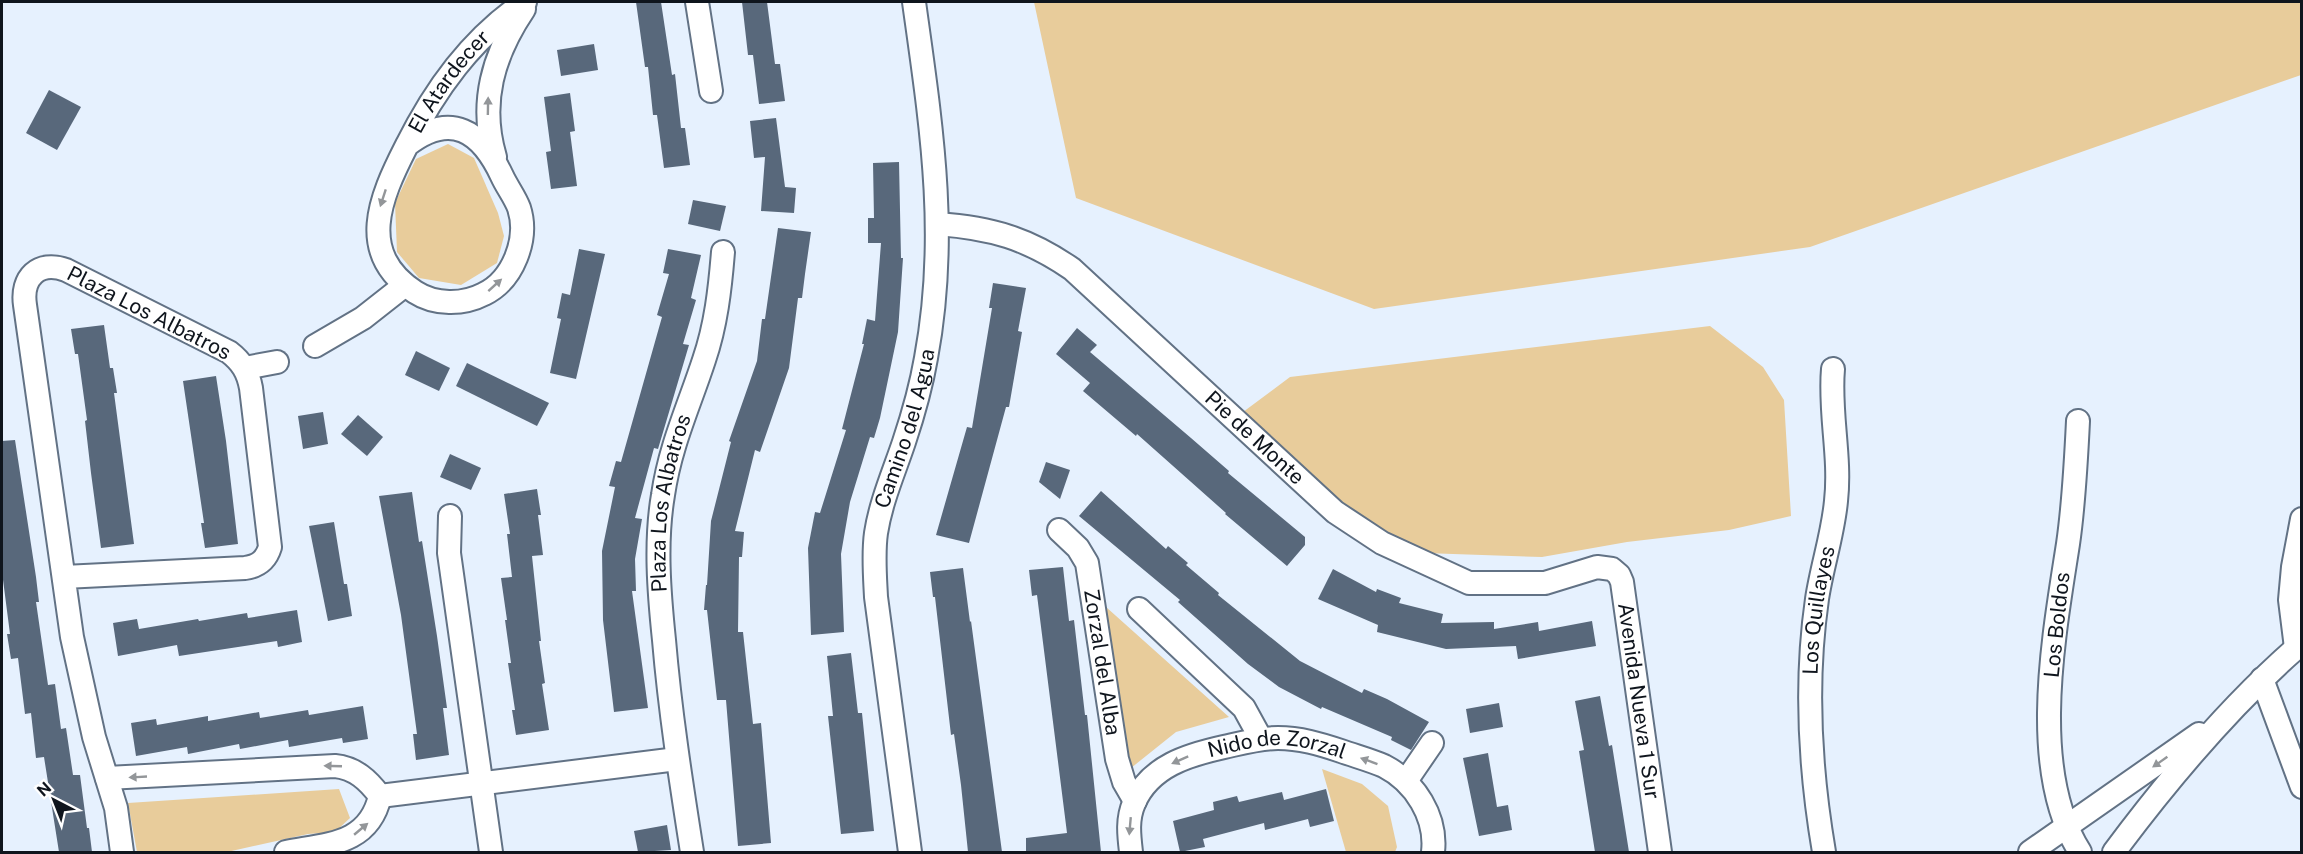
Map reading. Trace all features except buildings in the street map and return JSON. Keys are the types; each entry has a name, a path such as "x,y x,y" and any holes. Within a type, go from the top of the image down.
{"street":[{"name":"El Atardecer","path":"407,145 428,132 452,128 476,137 497,164 514,197 522,222 519,247 508,272 486,294 459,302 433,300 405,285 390,269 383,255 378,226 379,212 388,183 407,145 425,109 466,54 501,21 527,2"},
{"name":"El Atardecer","path":"497,164 489,126 489,88 499,52 527,2"},
{"path":"697,2 711,91"},
{"name":"Camino del Agua","path":"910,852 876,597 874,565 876,534 882,506 913,412 926,358 937,271 938,224 933,144 914,2"},
{"name":"Pie de Monte","path":"938,224 980,228 1014,237 1037,247 1072,269 1335,512 1382,543 1469,583 1545,584 1597,567"},
{"name":"Plaza Los Albatros","path":"692,852 677,759 660,605 662,497 678,428 704,359 715,321 723,252"},
{"name":"Plaza Los Albatros","path":"64,577 254,567 262,562 270,547 251,388 245,368 229,352 66,270 47,266 30,277 24,298 72,637 84,696 116,808 122,852"},
{"path":"315,346 363,318 405,285"},
{"path":"245,368 277,362"},
{"name":"Los Quillayes","path":"1824,852 1815,787 1811,702 1817,599 1836,501 1837,458 1831,405 1833,369"},
{"name":"Los Boldos","path":"2079,421 2075,486 2054,632 2050,702 2053,775 2067,828 2080,852"},
{"path":"450,516 449,553 491,852"},
{"path":"2114,852 2225,716 2299,645 2290,600 2301,519"},
{"name":"Zorzal del Alba","path":"1059,530 1078,548 1087,563 1117,759 1124,782 1135,801"},
{"name":"Avenida Nueva 1 Sur","path":"1597,567 1612,569 1619,575 1622,582 1660,852"},
{"path":"1139,609 1244,708 1261,739"},
{"path":"2262,680 2301,787"},
{"path":"2030,852 2225,716"},
{"name":"Nido de Zorzal","path":"1131,852 1129,824 1135,801 1152,778 1175,761 1193,754 1261,739 1296,739 1313,742 1382,766 1406,781 1418,795 1427,811 1432,829 1433,852"},
{"path":"1406,781 1432,743"},
{"path":"380,796 677,759"},
{"path":"107,778 335,766 351,769 374,787 380,796"},
{"path":"286,852 344,840 357,834 373,816 380,796"}],"shaded area":[{"path":"1034,2 2301,2 2301,75 1810,247 1374,309 1076,198"},
{"path":"448,144 474,158 498,213 504,236 497,263 461,285 419,278 397,252 395,203 416,159"},
{"path":"1710,326 1763,367 1784,400 1791,516 1729,530 1627,542 1542,557 1424,553 1340,505 1239,415 1290,377"},
{"path":"1106,607 1229,717 1176,732 1131,768"},
{"path":"1322,769 1362,784 1388,806 1397,847 1395,852 1346,852"},
{"path":"339,789 350,818 335,832 308,834 227,852 137,852 128,803"}]}
